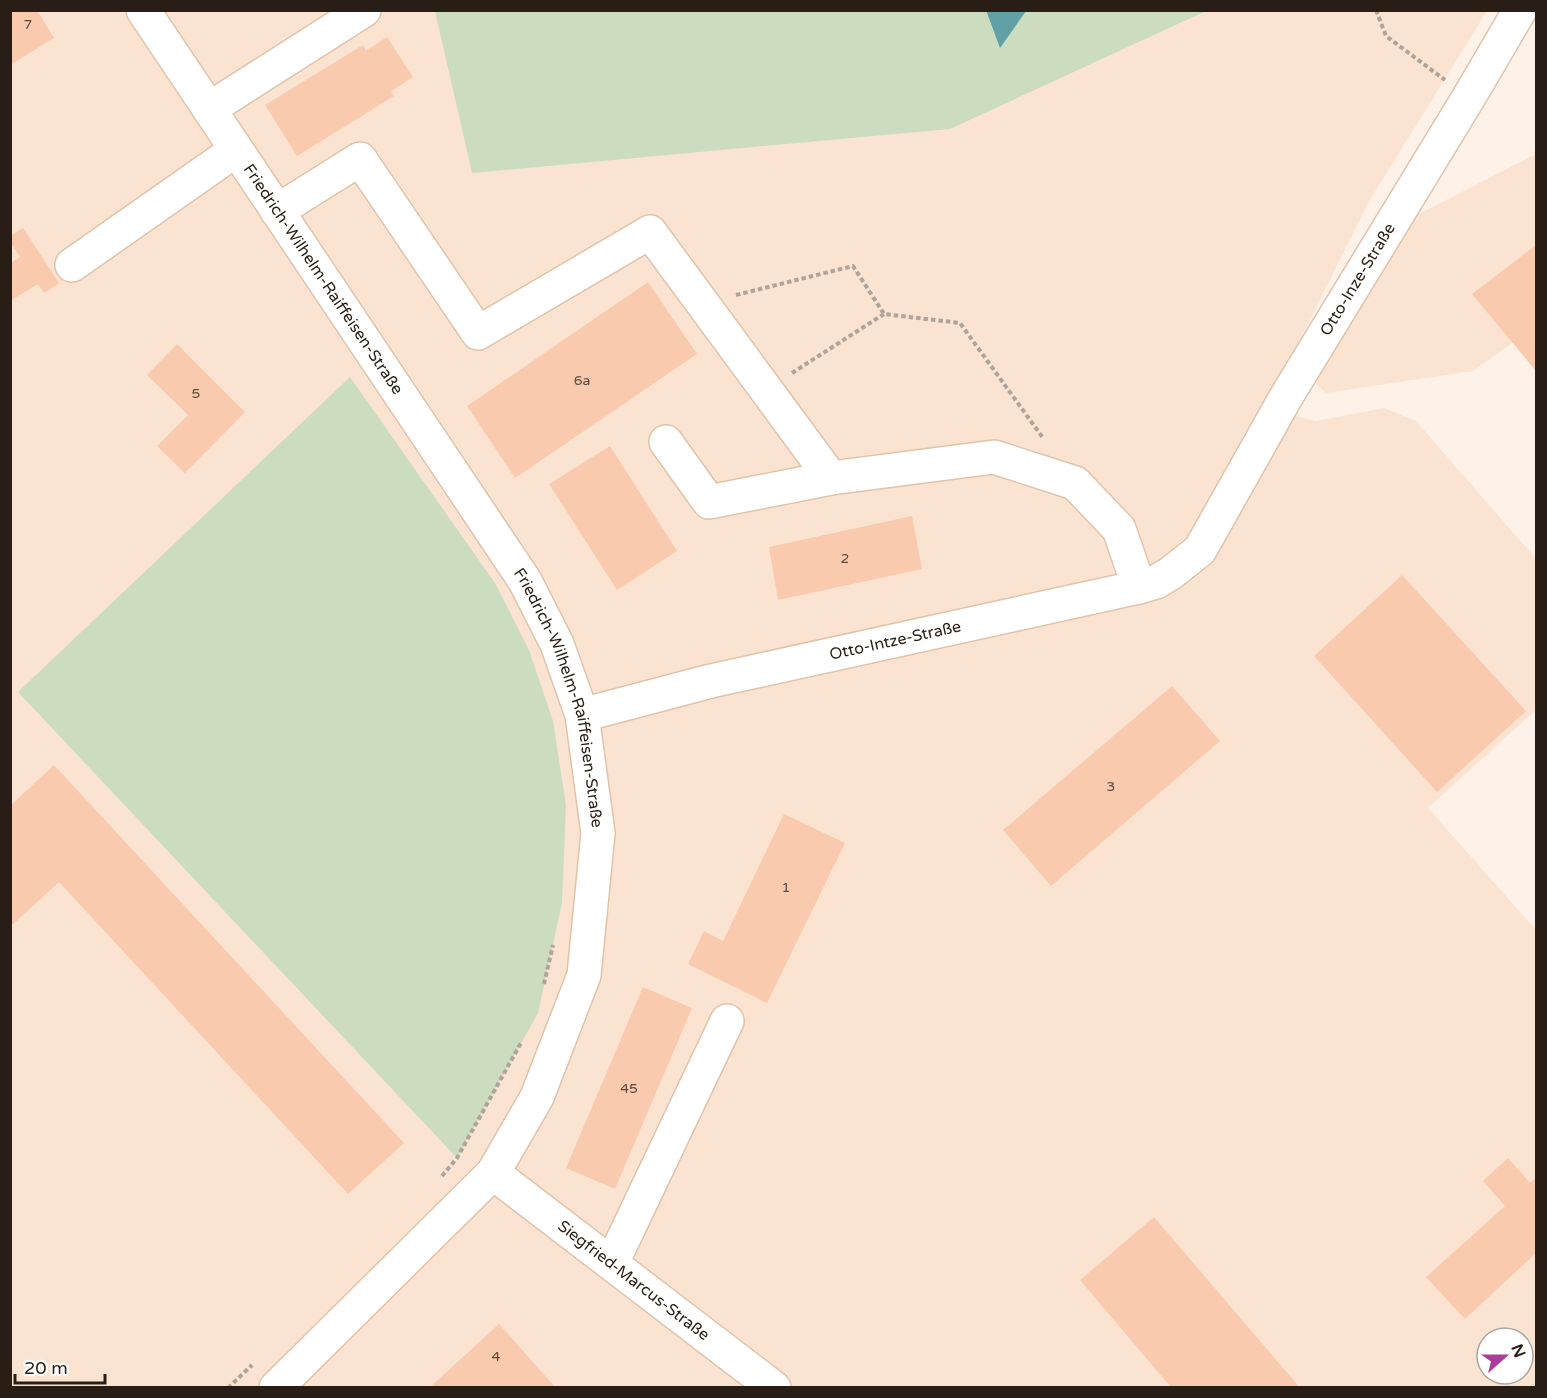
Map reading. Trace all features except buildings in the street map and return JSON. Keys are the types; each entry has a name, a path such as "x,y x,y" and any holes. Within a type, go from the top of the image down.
{"street":[{"name":"Friedrich-Wilhelm-Raiffeisen-Straße","path":"143,10 525,581 557,644 582,715 598,833 584,975 537,1096 493,1173 276,1388"},
{"path":"209,109 364,10"},
{"name":"Otto-Inze-Straße","path":"1200,550 1286,397 1520,10"},
{"path":"72,266 236,150"},
{"path":"277,211 360,159 478,333 650,232 831,478"},
{"path":"666,442 709,502 831,478 994,457 1075,483 1119,529 1139,587"},
{"name":"Otto-Intze-Straße","path":"582,715 711,681 1139,587 1156,582 1172,573 1200,550"},
{"path":"612,1263 727,1021"},
{"name":"Siegfried-Marcus-Straße","path":"493,1173 774,1388"}],"path":[{"path":"1376,10 1386,36 1469,97"},
{"path":"703,304 853,266 884,314"},
{"path":"767,390 884,314 960,323 1075,483"},
{"path":"543,991 555,936"},
{"path":"437,1182 457,1158 526,1034"},
{"path":"228,1388 253,1364"}],"shaded area":[{"path":"10,11 1487,11 1368,203 1270,400 1294,416 1316,421 1384,408 1416,421 1536,559 1536,710 1428,808 1536,930 1536,1387 11,1387"},
{"path":"1536,154 1536,326 1473,371 1326,393 1313,381 1413,217"}],"green space":[{"path":"435,11 1206,11 950,129 472,173"},
{"path":"350,377 495,583 529,650 553,721 566,805 562,903 538,1013 457,1158 18,692"}],"water":[{"path":"986,10 1026,10 1000,48"}]}
